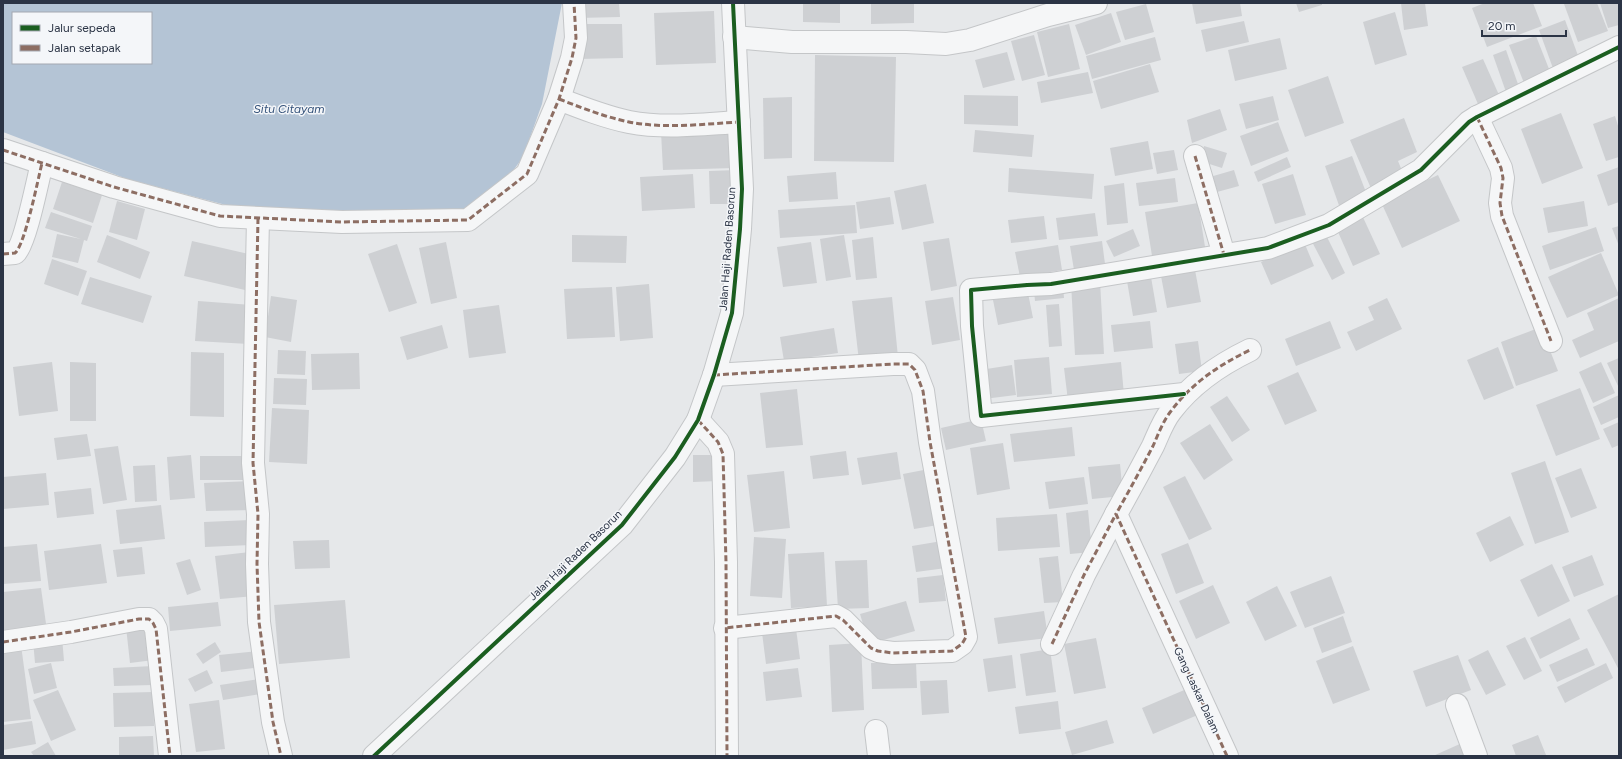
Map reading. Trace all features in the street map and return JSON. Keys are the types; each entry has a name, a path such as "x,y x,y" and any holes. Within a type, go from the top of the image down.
{"street":[{"path":"3,150 114,187 220,216 342,222 468,220 528,174 560,99 572,58 576,38 574,3"},
{"name":"Jalan Haji Raden Basorun","path":"374,756 622,525 675,457 698,420 714,375 732,313 740,229 741,195 739,122 733,3"},
{"path":"734,37 792,42 906,42 946,44 970,40 1048,15 1096,3"},
{"path":"1184,394 981,416 972,326 971,290 1051,284 1268,248 1329,225 1421,170 1469,122 1619,47"},
{"path":"560,99 601,115 630,122 664,125 739,122"},
{"path":"1478,117 1501,168 1503,178 1500,203 1502,216 1551,342"},
{"path":"1195,156 1224,255"},
{"path":"3,254 14,253 19,247 28,219 42,163"},
{"path":"258,218 253,463 258,514 257,564 259,622 273,722 281,756"},
{"path":"1052,644 1084,575 1137,478 1170,412 1184,394 1206,375 1227,361 1250,350"},
{"path":"714,375 893,364 909,364 916,370 923,391 930,442 966,637 962,644 952,651 893,653 878,651 870,648 843,620 836,616 725,628"},
{"path":"698,420 718,442 723,454 726,562 725,628 727,756"},
{"name":"Gang Laskar Dalam","path":"1116,514 1129,538 1139,565 1227,756"},
{"path":"3,642 71,632 139,619 149,619 154,623 156,629 170,756"},
{"path":"1457,705 1476,756"},
{"path":"876,731 879,756"}],"water":[{"name":"Situ Citayam","path":"3,3 562,3 542,104 523,157 505,182 474,206 459,211 408,210 361,212 245,210 127,179 3,132"}],"building":[{"path":"577,3 619,3 620,17 577,18"},
{"path":"803,3 840,3 840,23 803,22"},
{"path":"871,3 914,3 914,23 871,24"},
{"path":"1192,3 1240,3 1242,16 1196,24"},
{"path":"1296,3 1322,3 1322,5 1299,12"},
{"path":"1401,3 1425,3 1428,26 1404,30"},
{"path":"1485,3 1533,3 1542,26 1487,47 1472,8"},
{"path":"1597,3 1608,31 1578,42 1564,4"},
{"path":"1600,3 1619,3 1619,25 1608,28"},
{"path":"1146,4 1154,32 1125,40 1116,12"},
{"path":"714,11 716,63 656,65 654,13"},
{"path":"1395,12 1407,55 1375,65 1363,22"},
{"path":"1111,13 1121,42 1086,55 1075,25"},
{"path":"1565,20 1580,61 1554,71 1539,30"},
{"path":"1244,21 1249,42 1206,52 1201,30"},
{"path":"579,24 622,24 623,58 579,59"},
{"path":"1069,24 1080,69 1048,77 1037,32"},
{"path":"1034,35 1045,75 1022,81 1011,41"},
{"path":"1536,36 1551,74 1524,83 1509,45"},
{"path":"1155,37 1161,60 1092,79 1086,56"},
{"path":"1280,38 1287,69 1235,81 1228,50"},
{"path":"1506,50 1519,87 1506,92 1493,55"},
{"path":"1007,52 1015,80 983,88 975,60"},
{"path":"815,55 896,57 894,162 814,161"},
{"path":"1483,59 1499,95 1478,104 1462,67"},
{"path":"1150,64 1159,92 1101,109 1093,81"},
{"path":"1088,72 1093,93 1041,103 1037,82"},
{"path":"1328,76 1344,123 1305,137 1288,90"},
{"path":"964,95 1018,96 1018,126 964,124"},
{"path":"1273,96 1279,120 1246,129 1239,104"},
{"path":"792,97 792,158 764,159 763,98"},
{"path":"1220,109 1227,130 1192,143 1187,120"},
{"path":"1561,113 1583,168 1542,184 1521,129"},
{"path":"1615,116 1619,129 1619,157 1606,161 1593,124"},
{"path":"1404,118 1417,152 1398,161 1405,178 1373,193 1350,140"},
{"path":"1278,122 1289,151 1251,166 1240,136"},
{"path":"734,129 735,168 663,170 661,132"},
{"path":"975,130 1034,135 1032,157 973,152"},
{"path":"1148,141 1153,169 1115,176 1110,148"},
{"path":"1204,146 1227,153 1222,168 1200,161"},
{"path":"1174,150 1178,170 1157,174 1153,153"},
{"path":"1352,156 1369,200 1341,211 1325,166"},
{"path":"1287,157 1291,167 1258,182 1254,172"},
{"path":"1619,167 1619,202 1608,206 1597,175"},
{"path":"1009,168 1094,174 1092,199 1008,192"},
{"path":"737,170 738,204 710,204 709,171"},
{"path":"1234,170 1239,186 1206,195 1203,179"},
{"path":"836,172 838,199 789,202 787,176"},
{"path":"693,174 695,208 642,211 640,177"},
{"path":"1293,174 1306,215 1275,224 1262,184"},
{"path":"1438,175 1460,221 1402,248 1381,202"},
{"path":"1175,178 1178,202 1139,206 1136,183"},
{"path":"62,182 102,195 93,223 53,209"},
{"path":"1124,183 1128,223 1107,225 1104,186"},
{"path":"926,184 934,223 902,230 894,191"},
{"path":"890,197 894,224 860,229 856,202"},
{"path":"117,201 145,209 137,240 109,232"},
{"path":"1584,201 1588,226 1548,233 1543,208"},
{"path":"1198,203 1206,253 1153,262 1145,212"},
{"path":"855,205 857,233 780,238 778,210"},
{"path":"51,212 92,226 87,241 84,240 78,263 52,257 57,234 81,239 45,228"},
{"path":"1095,213 1098,236 1059,240 1056,218"},
{"path":"1361,213 1380,254 1353,266 1335,225"},
{"path":"1044,216 1047,239 1011,243 1008,220"},
{"path":"1619,226 1619,246 1612,228"},
{"path":"1596,227 1604,251 1550,270 1542,246"},
{"path":"1133,229 1140,246 1114,257 1106,241"},
{"path":"1324,231 1345,273 1332,280 1310,238"},
{"path":"107,235 150,252 140,279 97,262"},
{"path":"572,235 627,236 626,263 572,262"},
{"path":"844,235 851,277 826,281 820,239"},
{"path":"873,237 877,278 856,280 852,240"},
{"path":"949,238 957,286 931,291 923,242"},
{"path":"192,241 253,255 245,290 184,276"},
{"path":"1102,241 1105,264 1074,270 1070,246"},
{"path":"446,242 457,298 431,304 419,248"},
{"path":"811,242 817,283 783,287 777,247"},
{"path":"1304,242 1314,266 1271,285 1261,262"},
{"path":"397,244 417,303 389,312 368,254"},
{"path":"1058,245 1062,270 1020,277 1015,252"},
{"path":"1601,253 1619,295 1567,318 1548,277"},
{"path":"52,259 87,271 78,296 44,284"},
{"path":"1195,270 1201,302 1167,308 1161,276"},
{"path":"90,277 152,296 143,323 81,304"},
{"path":"1151,277 1157,312 1133,316 1127,281"},
{"path":"1100,281 1104,354 1075,355 1071,283"},
{"path":"649,284 653,338 620,341 616,287"},
{"path":"612,287 615,337 567,339 564,289"},
{"path":"1063,287 1064,298 1035,301 1034,291"},
{"path":"1028,293 1033,318 998,325 993,300"},
{"path":"271,296 297,300 291,342 265,337"},
{"path":"892,297 898,357 859,361 852,301"},
{"path":"953,297 960,340 932,345 925,301"},
{"path":"1387,298 1402,329 1356,351 1347,332 1374,320 1368,307"},
{"path":"1619,298 1619,341 1580,358 1572,340 1594,330 1587,313"},
{"path":"198,301 252,305 249,344 195,341"},
{"path":"1059,304 1062,346 1049,347 1046,305"},
{"path":"499,305 506,353 469,358 463,310"},
{"path":"1150,321 1153,348 1114,352 1111,325"},
{"path":"1330,321 1341,348 1296,366 1285,339"},
{"path":"442,325 448,348 407,360 400,337"},
{"path":"1541,327 1558,371 1516,386 1501,342"},
{"path":"834,328 838,353 784,361 780,337"},
{"path":"1198,341 1202,371 1179,374 1175,344"},
{"path":"1498,347 1514,388 1484,400 1467,360"},
{"path":"278,350 306,351 305,375 277,374"},
{"path":"191,352 224,353 224,417 190,416"},
{"path":"359,353 360,389 312,390 311,354"},
{"path":"1049,357 1052,394 1017,397 1014,360"},
{"path":"1619,358 1619,388 1607,363"},
{"path":"52,362 58,411 19,416 13,367"},
{"path":"70,362 96,363 96,421 70,421"},
{"path":"1121,362 1124,395 1068,401 1064,368"},
{"path":"1601,362 1615,393 1593,403 1579,372"},
{"path":"1012,365 1016,395 984,399 980,370"},
{"path":"1298,372 1317,411 1285,425 1267,386"},
{"path":"274,378 307,379 306,405 273,404"},
{"path":"1580,388 1600,439 1556,456 1536,405"},
{"path":"797,389 803,445 766,448 760,393"},
{"path":"1619,395 1619,417 1601,425 1593,407"},
{"path":"1227,396 1250,430 1232,442 1210,407"},
{"path":"272,408 309,410 307,464 269,462"},
{"path":"981,419 986,441 946,450 941,428"},
{"path":"1619,422 1619,445 1612,448 1603,429"},
{"path":"1210,424 1233,460 1204,480 1180,443"},
{"path":"1072,427 1075,456 1014,462 1010,434"},
{"path":"87,434 91,456 57,460 54,438"},
{"path":"1003,443 1010,489 977,495 970,448"},
{"path":"118,446 127,500 103,504 94,449"},
{"path":"846,451 849,475 813,479 810,456"},
{"path":"897,452 901,479 862,485 857,458"},
{"path":"191,455 195,498 170,500 167,457"},
{"path":"693,455 718,455 718,481 693,482"},
{"path":"200,456 244,456 244,480 200,480"},
{"path":"1545,461 1569,532 1535,544 1511,473"},
{"path":"1120,464 1123,496 1092,499 1088,467"},
{"path":"155,465 157,501 135,502 133,466"},
{"path":"934,468 944,524 914,529 903,474"},
{"path":"1581,468 1597,508 1571,518 1555,478"},
{"path":"784,471 790,528 754,532 747,475"},
{"path":"46,473 49,505 3,509 3,477"},
{"path":"1185,476 1212,529 1189,540 1163,487"},
{"path":"1084,477 1088,504 1049,509 1045,482"},
{"path":"252,481 254,510 206,511 204,483"},
{"path":"91,488 94,514 57,518 54,492"},
{"path":"161,505 165,539 120,544 116,510"},
{"path":"1088,510 1092,552 1070,554 1066,513"},
{"path":"1057,514 1060,547 998,551 996,518"},
{"path":"1510,516 1524,545 1490,562 1476,533"},
{"path":"250,520 251,545 205,547 204,522"},
{"path":"754,537 786,539 782,598 750,596"},
{"path":"329,540 330,568 295,569 293,541"},
{"path":"942,541 946,568 916,572 912,546"},
{"path":"1188,543 1204,583 1176,594 1161,554"},
{"path":"37,544 41,581 3,584 3,547"},
{"path":"101,544 107,583 49,590 44,551"},
{"path":"142,547 145,574 117,577 113,550"},
{"path":"250,552 255,596 220,599 215,556"},
{"path":"824,552 827,606 791,608 788,554"},
{"path":"1592,555 1604,585 1574,597 1562,567"},
{"path":"1058,556 1063,602 1044,603 1039,558"},
{"path":"190,559 201,590 187,595 176,563"},
{"path":"867,560 869,608 838,609 835,561"},
{"path":"1552,564 1570,601 1538,617 1520,580"},
{"path":"943,575 946,601 919,603 917,578"},
{"path":"1331,576 1345,613 1305,628 1290,592"},
{"path":"1213,585 1230,623 1196,639 1179,601"},
{"path":"1277,586 1297,626 1265,641 1246,602"},
{"path":"41,588 47,631 3,633 3,592"},
{"path":"1619,594 1619,670 1587,610"},
{"path":"345,600 350,658 279,664 274,605"},
{"path":"906,601 915,631 869,644 860,614"},
{"path":"218,602 221,626 170,631 168,607"},
{"path":"1044,611 1048,638 998,644 994,618"},
{"path":"1343,616 1352,642 1322,653 1313,628"},
{"path":"1570,618 1580,639 1540,659 1530,638"},
{"path":"795,621 800,659 766,664 761,625"},
{"path":"150,624 154,660 130,663 126,627"},
{"path":"62,637 64,661 35,663 33,640"},
{"path":"1525,637 1542,671 1524,680 1506,646"},
{"path":"1096,638 1106,688 1074,694 1064,644"},
{"path":"215,642 221,652 203,664 196,654"},
{"path":"861,643 864,710 832,712 829,645"},
{"path":"21,645 31,719 3,722 3,647"},
{"path":"1353,646 1370,690 1333,704 1316,661"},
{"path":"1587,648 1595,665 1557,682 1549,665"},
{"path":"1050,649 1056,692 1026,696 1020,654"},
{"path":"1488,650 1506,685 1486,695 1468,660"},
{"path":"259,651 261,667 221,672 219,655"},
{"path":"1012,655 1016,688 988,692 983,659"},
{"path":"1458,655 1471,690 1426,707 1413,671"},
{"path":"916,662 917,688 872,689 871,663"},
{"path":"51,663 57,688 34,694 28,669"},
{"path":"1606,663 1613,678 1565,703 1557,687"},
{"path":"153,666 153,685 114,686 113,668"},
{"path":"798,668 802,697 766,701 763,672"},
{"path":"207,670 213,683 195,692 188,679"},
{"path":"259,679 261,694 223,700 220,685"},
{"path":"947,680 949,713 922,715 920,681"},
{"path":"1189,688 1200,714 1153,734 1142,708"},
{"path":"58,690 76,730 51,741 33,700"},
{"path":"153,692 154,726 114,727 113,693"},
{"path":"219,700 225,749 196,752 189,704"},
{"path":"1058,701 1061,729 1019,734 1015,707"},
{"path":"1107,720 1114,743 1072,755 1065,732"},
{"path":"32,721 36,744 3,750 3,725"},
{"path":"1538,735 1546,755 1516,756 1512,745"},
{"path":"153,736 154,756 119,756 119,737"},
{"path":"48,742 56,756 34,756 31,752"},
{"path":"1462,743 1468,756 1433,756"}],"marked path":[{"path":"3,150 114,187 220,216 342,222 468,220 527,174 559,99 572,58 576,38 574,3"},
{"path":"559,99 611,118 643,124 684,125 739,122"},
{"path":"1477,117 1501,168 1503,178 1500,203 1502,216 1551,341"},
{"path":"1195,156 1224,255"},
{"path":"3,254 15,253 23,238 42,163"},
{"path":"258,218 253,463 258,514 257,564 259,622 273,722 281,756"},
{"path":"1227,756 1116,514 1166,419 1179,401 1197,383 1228,362 1250,350"},
{"path":"714,375 893,364 909,364 915,370 923,391 930,442 966,637 962,644 952,651 893,653 878,651 871,648 843,620 836,616 725,628"},
{"path":"698,420 718,442 723,454 726,562 727,756"},
{"path":"1052,644 1084,575 1116,514"},
{"path":"3,642 71,632 139,619 149,619 156,629 170,756"}],"cycle path":[{"path":"374,756 622,525 675,457 698,420 714,375 732,313 740,229 742,189 733,3"},
{"path":"1184,394 981,416 972,326 971,290 1051,284 1268,248 1329,225 1421,170 1469,122 1477,117 1619,47"}]}
